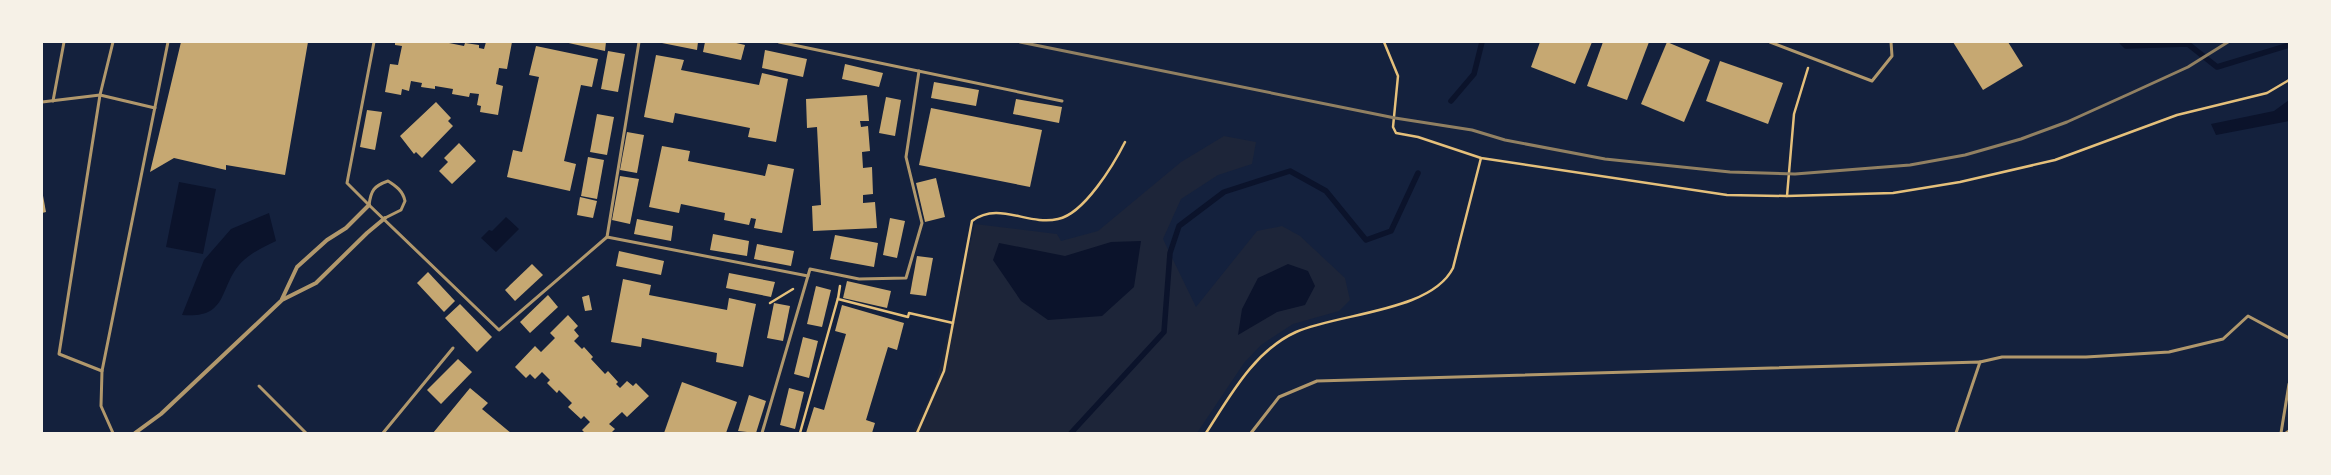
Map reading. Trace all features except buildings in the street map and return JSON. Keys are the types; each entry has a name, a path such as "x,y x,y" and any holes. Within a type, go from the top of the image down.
{"street":[{"path":"282,300 297,267 327,240 346,228 369,205"},
{"path":"135,433 161,414 282,300 316,283 367,233 385,218"}],"lane":[{"path":"53,100 64,42"},
{"path":"102,371 59,354 100,94 113,42"},
{"path":"113,433 100,406 102,371 168,42"},
{"path":"374,42 347,183 369,205 385,218 499,330 607,237 639,42"},
{"path":"779,42 1062,101"},
{"path":"1770,42 1872,80 1892,56 1892,42"},
{"path":"762,433 810,269 860,278 906,278 922,223 906,157 919,71"},
{"path":"42,102 100,94 155,108"},
{"path":"369,205 371,190 377,185 388,181 396,186 404,195 405,201 401,210 385,218"},
{"path":"607,237 808,276"},
{"path":"1251,433 1279,397 1317,381 1980,362 2002,358 2086,357 2169,352 2224,339 2248,316 2289,338"},
{"path":"383,433 453,348"},
{"path":"1956,433 1980,362"},
{"path":"2281,433 2289,384"},
{"path":"259,386 306,433"}],"path":[{"path":"1384,42 1398,76 1393,127 1396,133 1418,137 1481,158 1727,195 1787,196 1893,194 2014,170 2091,147 2177,115 2267,93 2289,80"},
{"path":"1787,196 1794,114 1811,58"},
{"path":"917,433 944,371 972,221 986,213 998,212 1041,220 1059,219 1072,211 1094,191 1111,169 1125,142"},
{"path":"1206,433 1252,366 1279,343 1296,332 1313,326 1405,302 1437,288 1449,276 1453,268 1481,158"},
{"path":"800,433 842,286 836,285"},
{"path":"770,303 788,290 805,287"},
{"path":"838,298 908,317 909,312 953,323"}],"shaded area":[{"path":"2289,100 2289,121 2216,135 2211,124 2274,111"},
{"path":"1224,136 1256,142 1252,164 1218,175 1181,199 1163,239 1196,307 1257,231 1282,226 1300,236 1345,278 1350,300 1339,311 1293,324 1261,345 1244,363 1197,433 913,433 936,383 975,224 1057,234 1061,241 1098,231 1181,162"},
{"path":"179,182 216,189 203,254 166,247"},
{"path":"269,213 276,241 251,254 239,265 215,307 208,312 197,315 182,315 204,260 231,229"},
{"path":"506,217 519,229 496,252 481,238 489,230 492,231"},
{"path":"1141,241 1134,287 1102,316 1048,320 1021,301 993,260 999,243 1065,256 1111,242"},
{"path":"1288,264 1308,271 1315,286 1305,305 1277,312 1238,335 1242,309 1258,278"}],"waterway":[{"path":"1451,101 1474,74 1482,42"},
{"path":"2122,42 2126,46 2188,44 2217,67 2289,45"},
{"path":"1071,433 1164,332 1170,253 1179,226 1224,192 1290,171 1326,191 1366,240 1391,231 1418,173"}],"railway":[{"path":"1020,42 1395,118 1472,130 1505,140 1605,159 1730,172 1795,174 1910,165 1965,155 2021,139 2067,122 2188,67 2228,42"}]}
